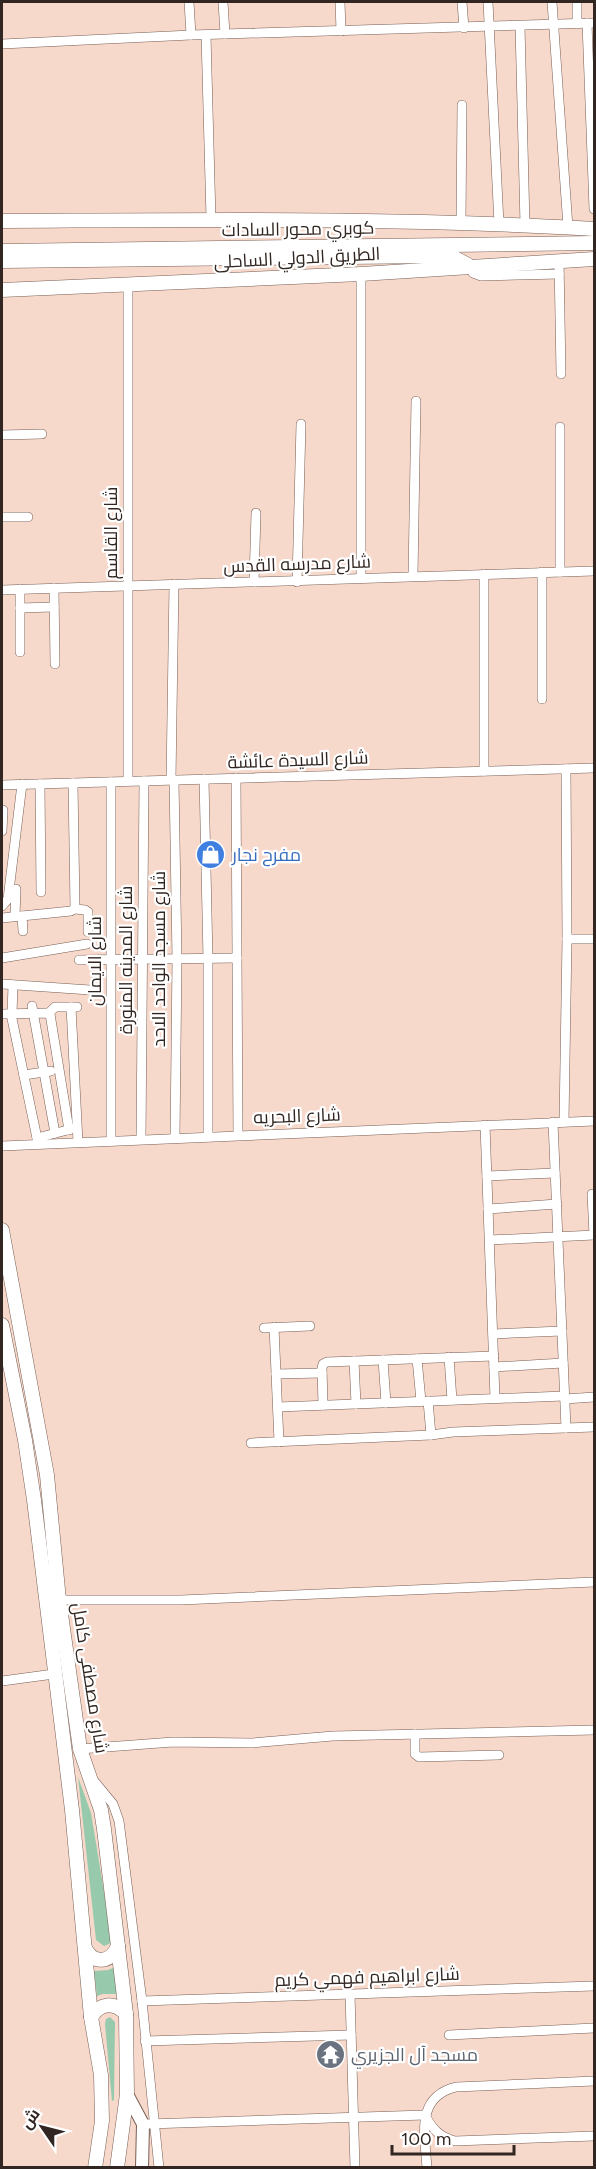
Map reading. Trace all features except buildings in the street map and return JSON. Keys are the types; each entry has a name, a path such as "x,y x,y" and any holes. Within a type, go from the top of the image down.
{"main road":[{"name":"الطريق الدولي الساحلى","path":"2,221 211,219 461,223 594,229"},
{"name":"كوبري محور السادات","path":"2,261 136,254 594,243"},
{"name":"كوبري محور السادات","path":"2,251 440,256 455,258 468,266"},
{"name":"الطريق الدولي الساحلى","path":"2,290 361,274 468,266 559,267 594,260"},
{"name":"شارع مصطفى كامل","path":"2,1230 47,1475 59,1600 80,1749 101,1810 104,1829 126,2014 127,2094 117,2168"},
{"name":"شارع مصطفى كامل","path":"2,1325 32,1484 72,1810 91,2017 101,2075 102,2121 95,2168"},
{"path":"85,1948 94,1959 102,1960 115,1953 118,1946"},
{"path":"91,2017 95,2011 108,2005 121,2008 126,2014"},
{"path":"127,2094 148,2124 142,2168"}],"street":[{"path":"189,2 191,35"},
{"path":"223,2 225,34"},
{"path":"340,2 341,31"},
{"path":"462,2 464,28"},
{"path":"488,2 499,224"},
{"path":"552,2 568,227"},
{"path":"577,2 586,23 594,209"},
{"path":"2,44 191,35 586,23"},
{"path":"520,26 525,225"},
{"path":"206,35 211,219"},
{"path":"461,223 462,105"},
{"path":"559,267 561,374"},
{"path":"360,578 361,274"},
{"name":"شارع القاسم","path":"128,285 128,781"},
{"path":"413,576 416,401"},
{"path":"297,582 301,424"},
{"path":"560,572 561,427"},
{"path":"2,435 42,434"},
{"path":"254,582 256,513"},
{"path":"2,517 28,517"},
{"name":"شارع مدرسه القدس","path":"2,590 594,571"},
{"path":"542,572 542,699"},
{"path":"484,574 484,771"},
{"name":"شارع مسجد الواحد الاحد","path":"174,584 172,780 177,959 175,1138"},
{"path":"54,588 55,664"},
{"path":"20,589 20,652"},
{"path":"20,608 54,607"},
{"name":"شارع السيدة عائشة","path":"2,785 594,768"},
{"path":"564,1122 567,939 566,769"},
{"path":"237,778 238,1135"},
{"path":"204,779 208,959 208,1137"},
{"name":"شارع المدينه المنورة","path":"141,1139 144,781"},
{"name":"شارع الايمان","path":"111,782 111,1141"},
{"path":"73,783 75,907"},
{"path":"2,906 8,899 22,784"},
{"path":"40,784 41,892"},
{"path":"2,817 2,830 16,831"},
{"path":"2,862 12,863"},
{"path":"9,885 23,931"},
{"path":"2,918 75,907 87,911 88,932"},
{"path":"567,939 594,939"},
{"path":"2,958 87,944"},
{"path":"80,960 237,958"},
{"path":"2,984 90,990"},
{"path":"14,985 8,1014 37,1141 73,1129"},
{"path":"48,1013 55,1007 74,1007 73,1129"},
{"path":"8,1014 33,1009 48,1013"},
{"path":"33,1009 56,1133"},
{"path":"48,1013 59,1069 78,1142"},
{"path":"24,1076 59,1069"},
{"name":"شارع البحريه","path":"2,1146 37,1141 111,1141 594,1121"},
{"path":"553,1122 566,1428"},
{"path":"485,1125 495,1398"},
{"path":"487,1176 555,1173"},
{"path":"490,1240 594,1235 592,1194"},
{"path":"488,1209 557,1204"},
{"path":"279,1442 276,1374 269,1327 310,1326"},
{"path":"493,1334 562,1331"},
{"path":"323,1406 322,1366 325,1363 494,1356"},
{"path":"448,1357 452,1400"},
{"path":"417,1359 431,1435"},
{"path":"383,1360 386,1403"},
{"path":"354,1361 356,1404"},
{"path":"494,1367 563,1363"},
{"path":"276,1374 322,1373"},
{"path":"278,1407 495,1398 594,1397"},
{"path":"251,1443 594,1427"},
{"path":"59,1600 182,1600 594,1582"},
{"path":"2,1682 54,1674"},
{"path":"80,1749 173,1742 252,1743 333,1736 594,1730"},
{"path":"415,1734 415,1754 418,1757 499,1755"},
{"path":"89,1775 113,1804 119,1821 142,2001 148,2124 159,2168"},
{"name":"شارع ابراهيم فهمي كريم","path":"142,2001 594,1986"},
{"path":"350,1994 355,2168"},
{"path":"449,2035 594,2028"},
{"path":"145,2041 351,2035"},
{"path":"427,2168 425,2115 436,2095 446,2089 456,2086 594,2081"},
{"path":"148,2124 425,2115"},
{"path":"425,2115 436,2133 454,2141 594,2136"}],"green space":[{"path":"78,1777 91,1813 112,1940 104,1946 96,1940"},
{"path":"115,1967 118,1994 97,1996 94,1971"},
{"path":"110,2017 115,2022 114,2100 112,2101 105,2024 106,2019"}],"place":[{"name":"مفرح نجار","path":"211,855"},
{"name":"مسجد آل الجزيري","path":"330,2055"}]}
